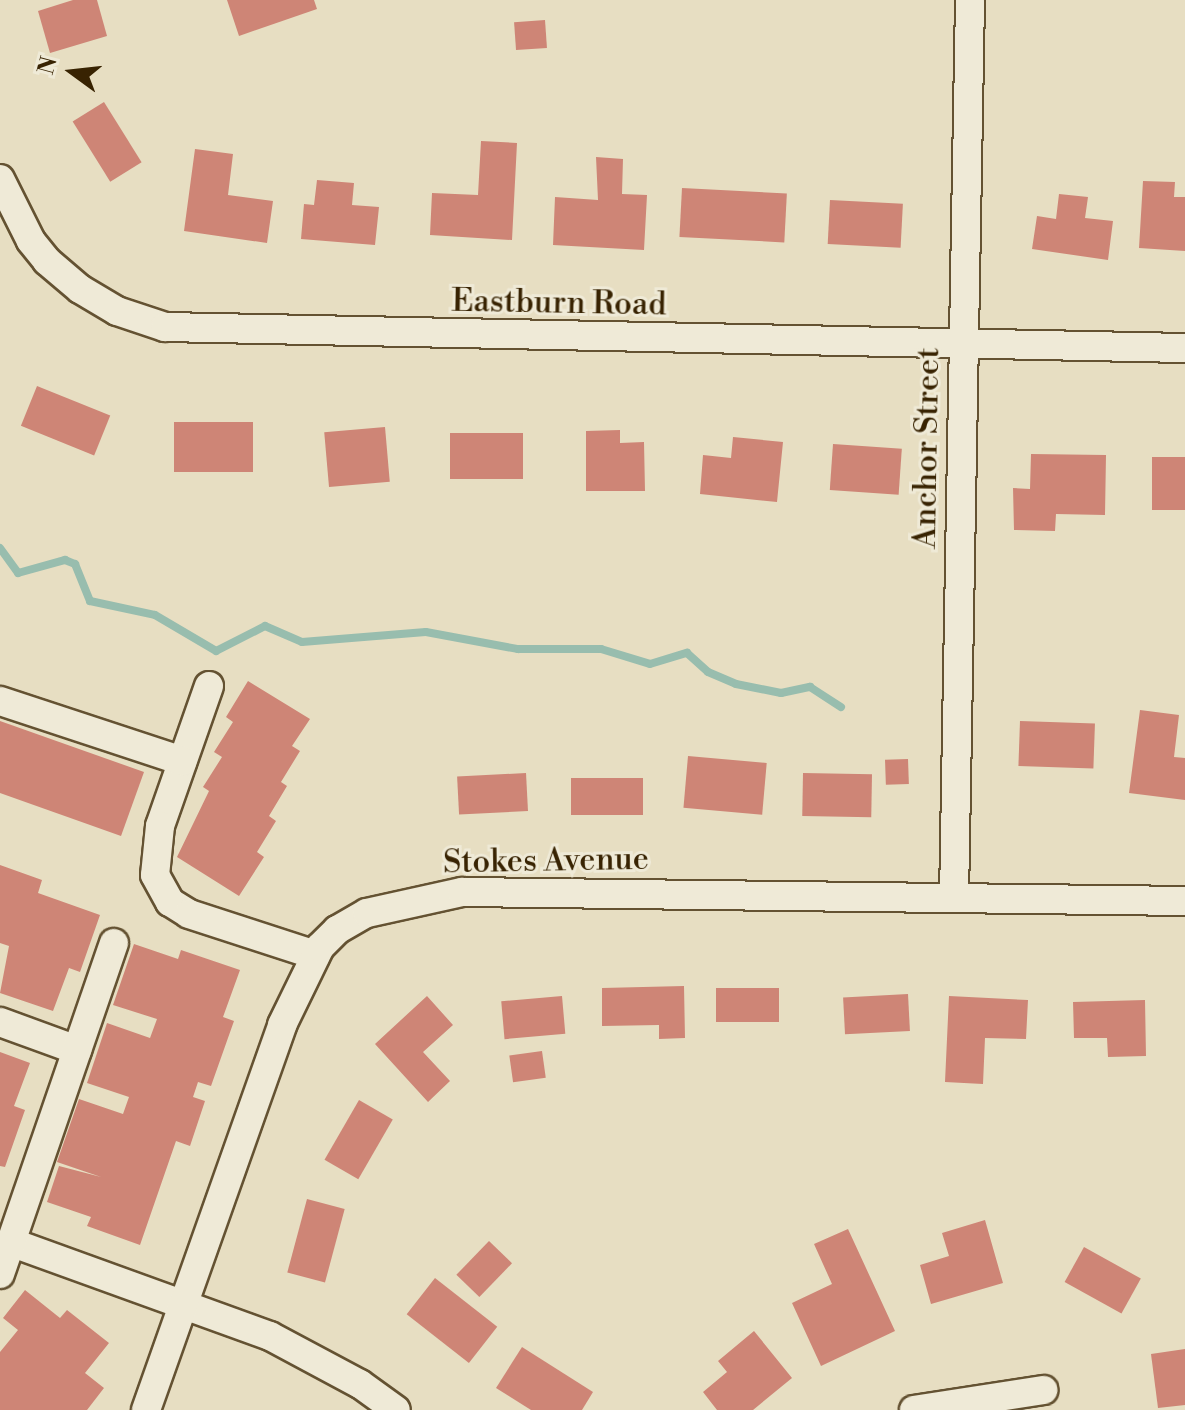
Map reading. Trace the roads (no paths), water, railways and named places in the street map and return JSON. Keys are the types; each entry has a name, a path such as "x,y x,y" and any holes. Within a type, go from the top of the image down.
{"street":[{"name":"Anchor Street","path":"954,898 970,0"},
{"name":"Eastburn Road","path":"0,179 31,241 47,261 80,289 117,311 165,327 1185,348"},
{"path":"209,686 153,857 155,875 170,902 189,914 315,955"},
{"path":"0,701 182,761"},
{"name":"Stokes Avenue","path":"146,1410 282,1025 315,955 337,930 367,913 462,892 1185,901"},
{"path":"0,1274 114,943"},
{"path":"0,1022 77,1050"},
{"path":"10,1242 183,1303 301,1350 396,1410"},
{"path":"914,1410 1043,1390"}],"waterway":[{"path":"0,548 18,573 65,560 75,564 90,601 155,615 216,651 265,626 302,642 426,632 518,649 601,649 650,664 687,653 708,672 736,684 781,693 810,687 841,707"}]}
